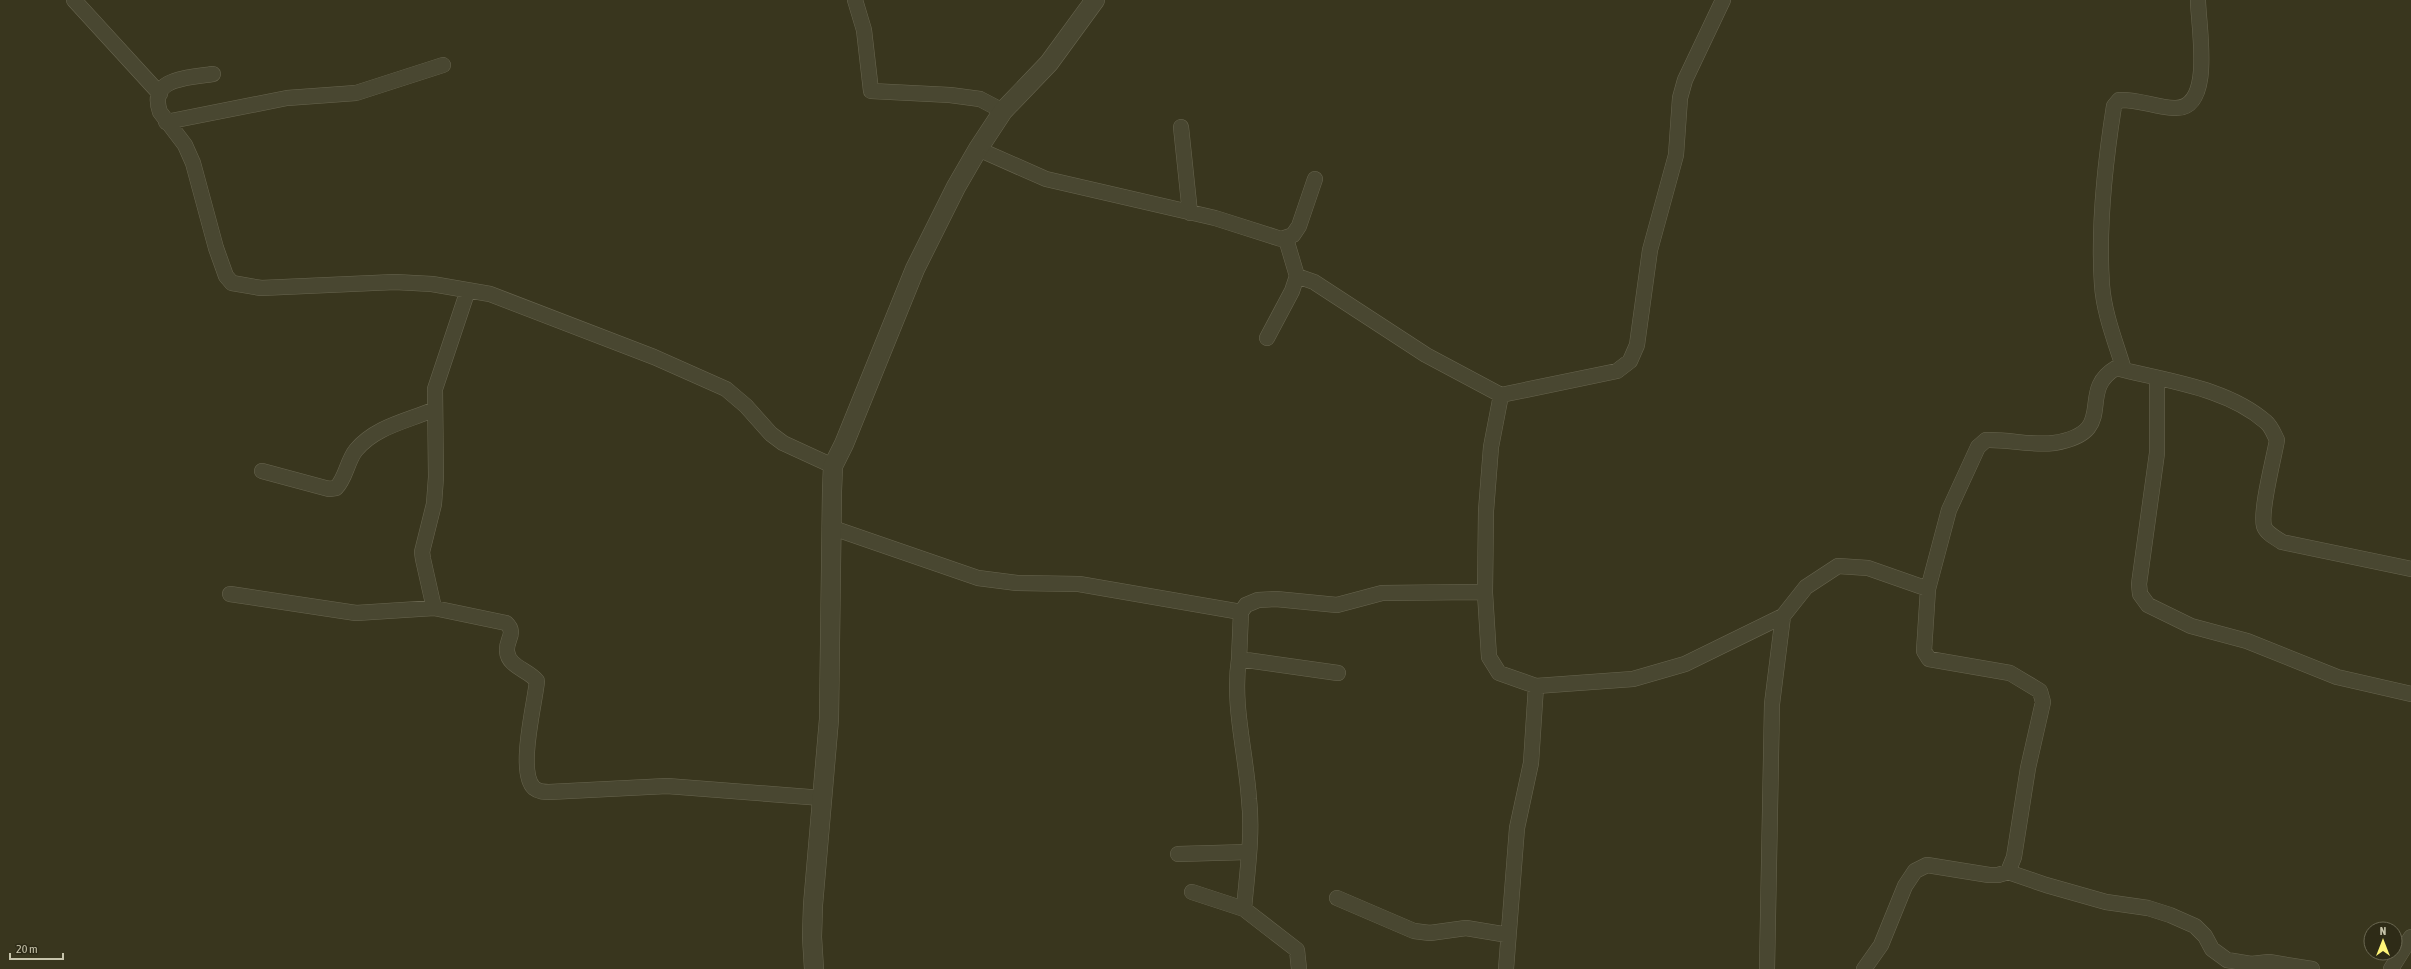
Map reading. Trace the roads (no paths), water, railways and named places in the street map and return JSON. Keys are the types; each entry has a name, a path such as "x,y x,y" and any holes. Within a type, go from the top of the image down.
{"street":[{"path":"74,0 160,94"},
{"path":"855,0 864,30 871,91 950,95 980,99 1003,111"},
{"path":"814,969 813,911 829,719 830,527 833,466 844,444 915,269 978,149 1003,111 1049,63 1095,0"},
{"path":"1297,276 1314,282 1426,355 1501,395 1616,371 1630,361 1637,345 1650,250 1676,155 1680,98 1685,80 1723,0"},
{"path":"2124,370 2105,306 2102,285 2103,197 2114,106 2119,100 2131,100 2175,109 2189,105 2196,95 2201,80 2198,0"},
{"path":"166,122 287,98 356,93 443,65"},
{"path":"213,74 170,81 164,86 160,94 158,106 166,122 185,145 194,163 216,248 226,276 232,283 261,288 395,282 468,290 490,294 654,357 726,389 746,406 771,434 783,443 833,466"},
{"path":"1181,127 1190,213"},
{"path":"978,149 1046,179 1190,213 1286,239 1293,235 1299,226 1315,179"},
{"path":"1267,338 1292,291 1297,276 1286,239"},
{"path":"434,608 422,552 434,504 436,477 435,389 439,372 468,290"},
{"path":"2008,872 2014,856 2028,768 2043,702 2040,691 2010,674 1929,659 1924,651 1926,602 1928,590 1949,510 1978,446 1986,440 2034,444 2054,443 2074,438 2085,432 2092,425 2096,408 2097,386 2104,375 2116,368 2203,390 2241,406 2267,423 2277,440 2264,512 2264,526 2273,537 2282,542 2411,569"},
{"path":"2157,378 2157,453 2139,584 2140,594 2148,605 2191,626 2247,641 2337,677 2411,694"},
{"path":"1501,395 1490,447 1486,511 1485,593 1489,657 1499,673 1536,686 1633,679 1685,664 1783,616 1806,587 1838,566 1868,568 1928,590"},
{"path":"262,471 329,489 336,488 356,450 375,434 394,424 435,409"},
{"path":"830,527 978,578 1017,583 1079,584 1241,612"},
{"path":"1244,909 1250,801 1237,689 1241,612 1246,604 1258,600 1276,599 1336,605 1382,593 1485,593"},
{"path":"230,594 356,613 434,608 499,620 510,627 512,633 507,651 510,659 537,681 527,749 531,782 534,788 540,792 667,786 822,798"},
{"path":"1767,969 1772,704 1783,616"},
{"path":"1239,659 1338,673"},
{"path":"1506,969 1517,828 1532,757 1536,686"},
{"path":"1178,854 1248,852"},
{"path":"1864,969 1881,945 1905,886 1915,871 1927,865 1989,875 1998,875 2008,872 2046,885 2106,902 2148,908 2170,915 2194,926 2205,936 2212,949 2227,960 2251,964 2269,962 2312,969"},
{"path":"1192,892 1244,909 1297,950 1299,969"},
{"path":"1337,898 1414,930 1430,933 1466,928 1508,935"},
{"path":"2391,969 2411,937"}]}
